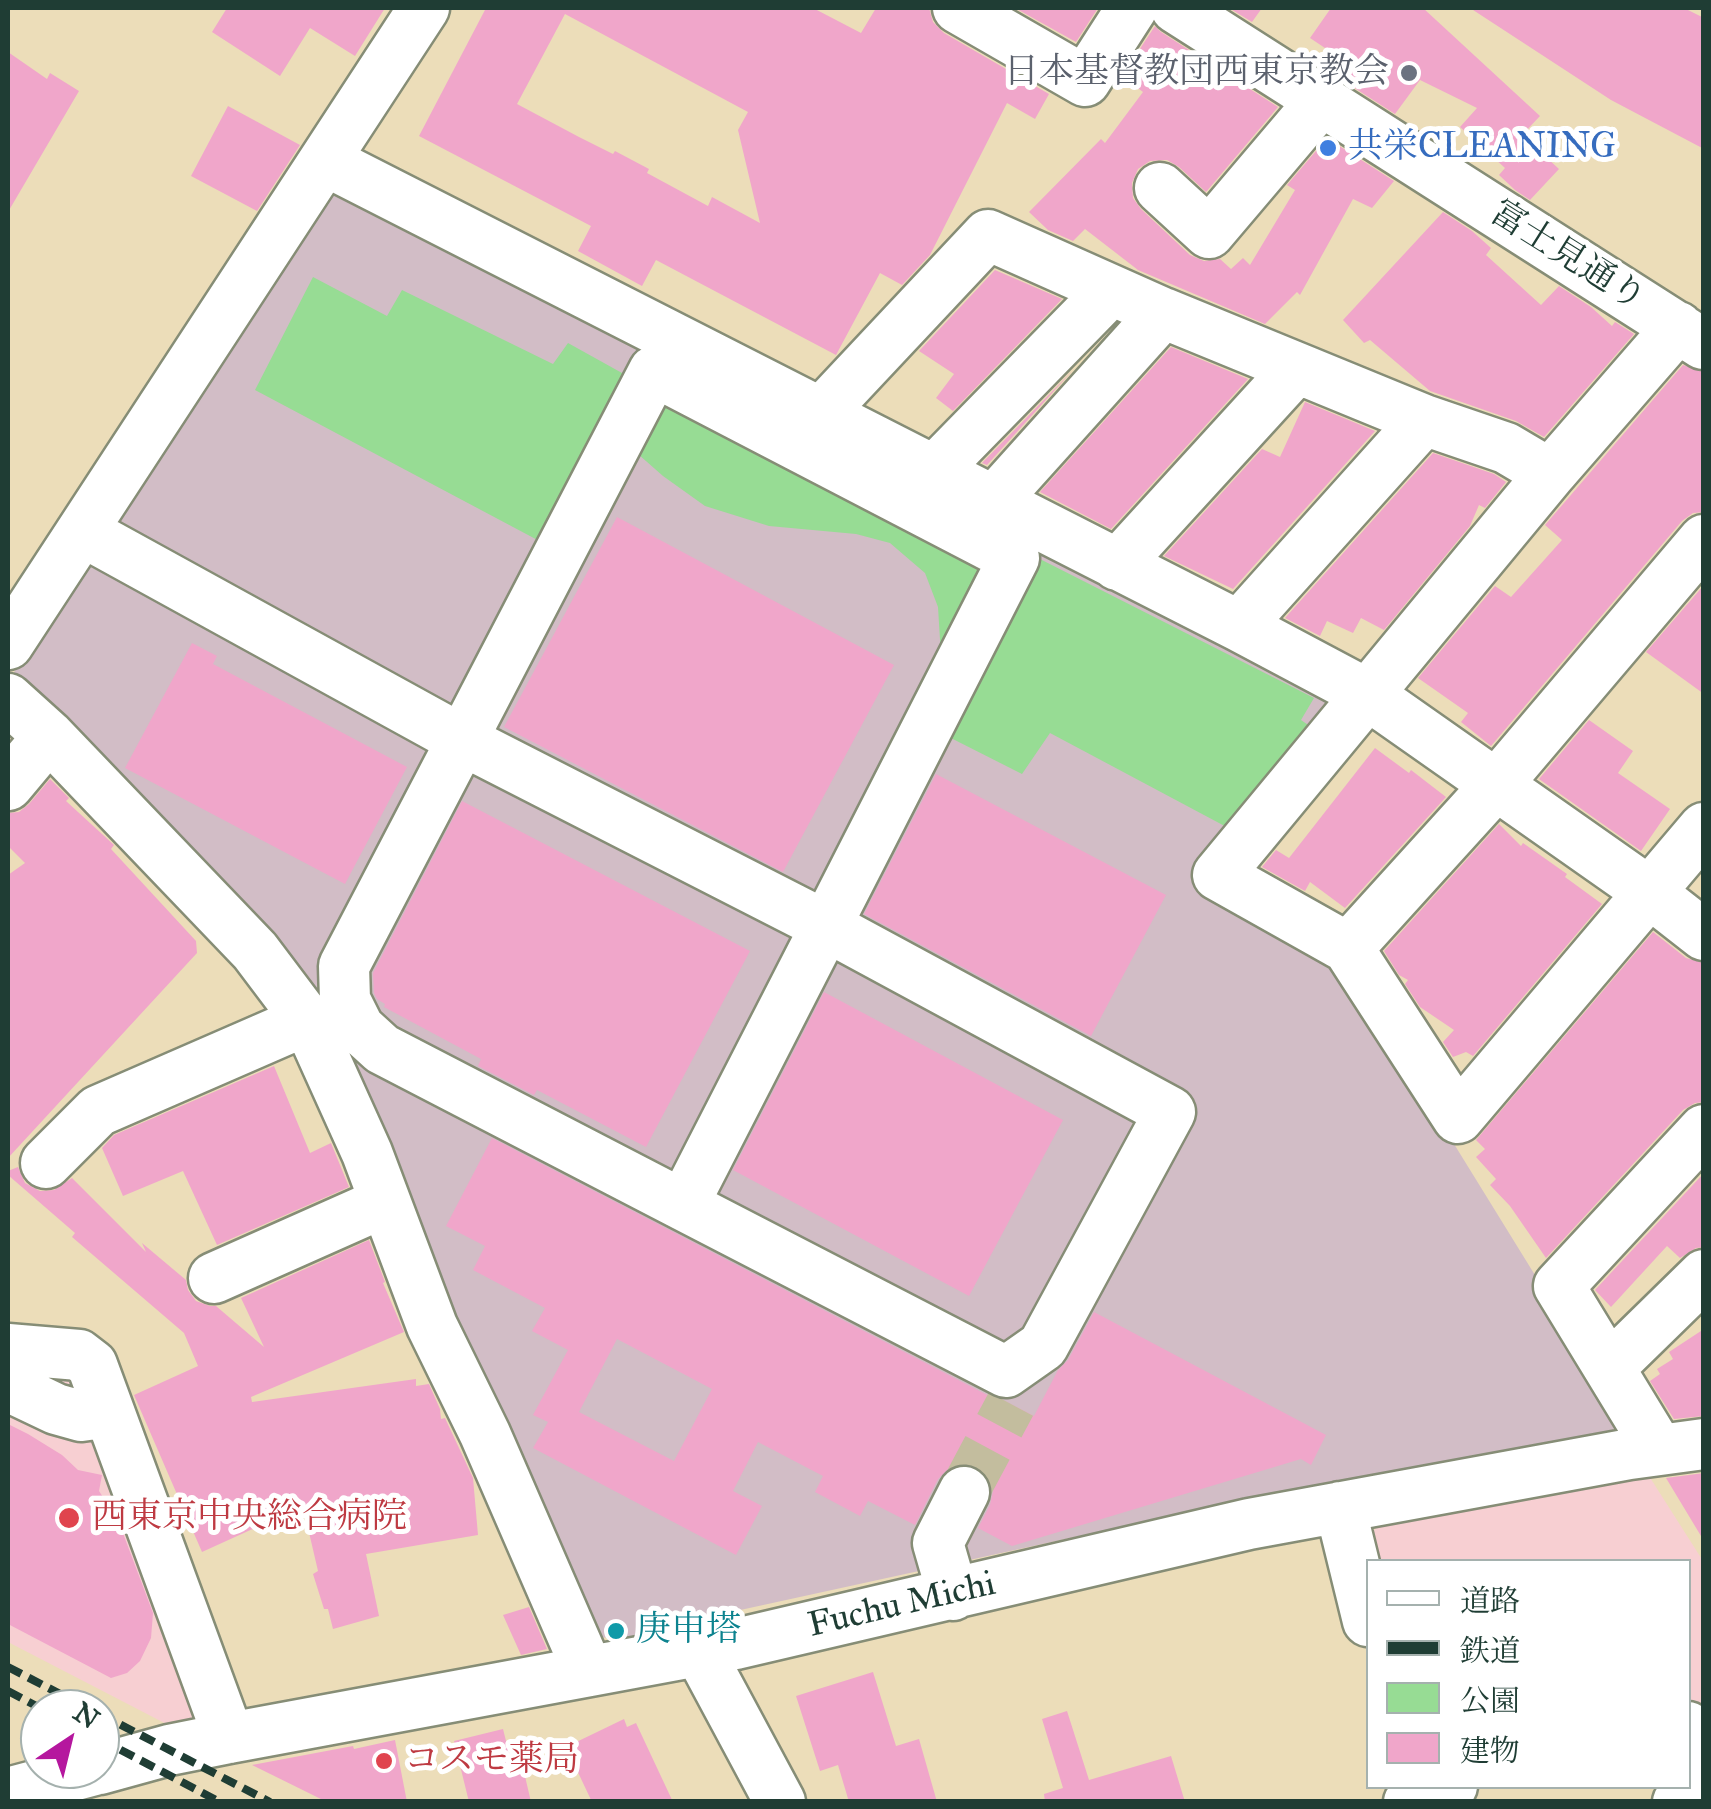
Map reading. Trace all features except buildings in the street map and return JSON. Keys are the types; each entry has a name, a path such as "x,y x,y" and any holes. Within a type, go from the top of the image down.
{"street":[{"path":"8,644 424,8"},
{"path":"958,8 1085,80 1132,8"},
{"name":"富士見通り","path":"1176,8 1691,336"},
{"path":"1160,188 1209,233 1321,101"},
{"path":"326,161 1367,694 1649,892 1704,936"},
{"path":"820,414 988,235 1296,368 1424,420 1506,448 1550,474"},
{"path":"932,472 1111,290"},
{"path":"993,502 1163,313"},
{"path":"1691,336 1550,474 1218,875 1348,948 1458,1118 1704,828"},
{"path":"1117,564 1296,368"},
{"path":"82,531 462,740 826,926 1170,1112 1043,1346 1018,1382 1006,1372 683,1205 382,1049 359,1028 344,1000 344,966 462,740 654,372 1014,558 826,926 683,1205"},
{"path":"1239,626 1424,420"},
{"path":"1348,948 1496,784 1704,540"},
{"path":"8,699 49,736 254,951 307,1020 367,1154 432,1326 486,1434 588,1672"},
{"path":"8,785 49,736"},
{"path":"46,1163 98,1111 307,1020"},
{"path":"1681,1447 1610,1368 1559,1286 1704,1130"},
{"path":"214,1278 386,1202"},
{"path":"1610,1368 1704,1275"},
{"path":"8,1349 78,1355 92,1365 184,1594 228,1738"},
{"path":"8,1386 56,1409 81,1416 107,1408"},
{"name":"Fuchu Michi","path":"120,1763 228,1738 288,1717 588,1672 699,1651 1249,1524 1681,1447"},
{"path":"953,1595 938,1543 964,1492"},
{"path":"1340,1507 1366,1612"},
{"path":"699,1651 780,1802"}],"shaded area":[{"path":"342,183 1334,701 1199,880 1333,948 1622,1416 1616,1438 1308,1486 626,1638 584,1637 376,1137 11,677 320,189"},
{"name":"西東京中央総合病院","path":"8,1368 79,1370 199,1709 190,1728 178,1730 120,1700 120,1689 99,1689 8,1642"},
{"path":"1649,1476 1703,1561 1703,1703 1691,1707 1691,1559 1367,1559 1362,1543 1382,1522"}],"green space":[{"path":"313,277 387,316 402,290 553,364 568,343 622,373 629,388 545,544 255,390"},
{"path":"670,395 982,557 987,576 941,656 938,607 925,573 890,543 856,534 769,526 705,506 630,447"},
{"path":"1034,556 1314,698 1301,720 1314,729 1234,831 1050,733 1022,774 937,731"}],"tunnel":[{"path":"964,1492 1011,1404"}],"railway":[{"path":"8,1667 50,1689"},
{"path":"8,1691 20,1697"},
{"path":"120,1724 270,1802"},
{"path":"120,1750 220,1802"}],"place":[{"name":"日本基督教団西東京教会","path":"1409,73"},
{"name":"共栄CLEANING","path":"1328,148"},
{"name":"西東京中央総合病院","path":"69,1518"},
{"name":"庚申塔","path":"616,1631"},
{"name":"コスモ薬局","path":"384,1761"}]}
